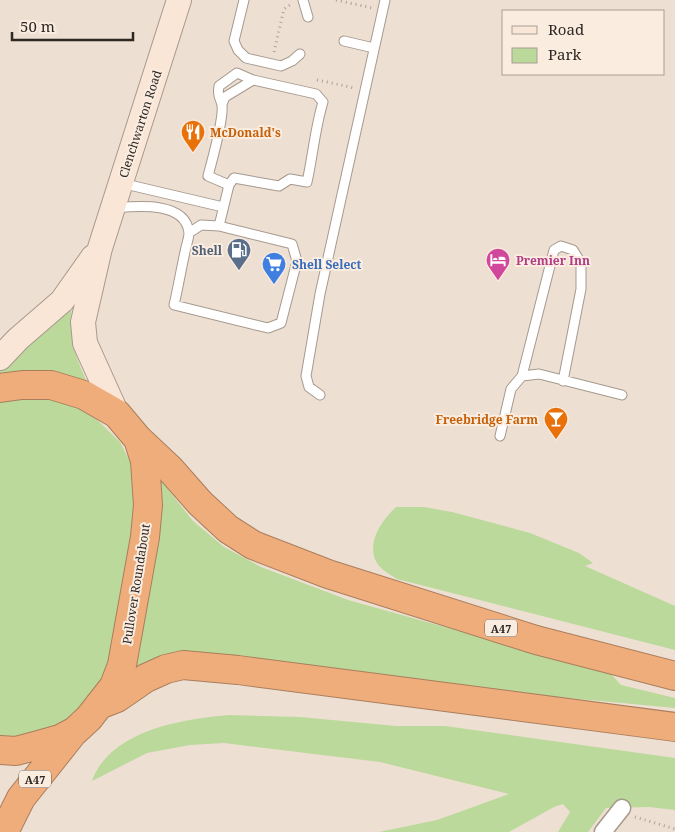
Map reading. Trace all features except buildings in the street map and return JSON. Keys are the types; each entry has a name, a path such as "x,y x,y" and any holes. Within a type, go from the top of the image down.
{"highway":[{"name":"Pullover Roundabout","path":"0,388 22,385 51,385 84,395 117,414 138,439 145,461 148,505 145,537 122,665 114,686 89,718 75,731 60,739 16,751 0,750"},
{"name":"A47","path":"138,439 228,529 253,545 328,574 536,640 675,676"},
{"path":"99,705 117,698 146,678 166,669 183,665 238,670 675,727"},
{"name":"A47","path":"4,832 22,798 75,731"}],"street":[{"name":"Clenchwarton Road","path":"117,414 85,343 83,322 100,248 179,0"},
{"name":"Clenchwarton Road","path":"0,358 18,339 62,300 100,248"},
{"path":"603,832 620,810"}],"lane":[{"path":"244,0 234,42 238,50 246,58 281,66 292,61 300,54"},
{"path":"303,0 308,17"},
{"path":"320,395 310,387 306,376 320,294 385,0"},
{"path":"344,41 374,48"},
{"path":"222,104 217,95 219,86 237,73 253,80 316,94 323,102 316,126 314,153 307,182 290,178 279,186 231,181 208,176 225,97 253,80"},
{"path":"219,226 231,181"},
{"path":"121,183 223,207"},
{"path":"113,208 159,207 175,212 184,221 189,233 174,306 268,328 281,323 297,261 292,244 219,226 201,226 189,233"},
{"path":"500,436 511,389 522,376 554,250 561,246 573,250 581,263 580,289 563,381"},
{"path":"522,376 539,374 622,395"}],"path":[{"path":"336,0 383,10"},
{"path":"620,810 675,829"}],"green space":[{"path":"72,306 71,326 74,346 88,384 0,379 0,370 66,308"},
{"path":"44,396 88,411 120,442 131,464 137,483 138,508 111,658 98,692 71,723 0,741 0,402 16,397"},
{"path":"154,472 193,521 224,547 261,567 348,600 610,673 621,685 675,698 675,708 260,666 125,680"},
{"path":"396,507 424,507 452,512 530,533 579,553 593,563 585,566 675,606 675,650 397,579 380,567 373,551 376,535 380,527"},
{"path":"229,715 300,717 396,726 445,726 675,758 675,810 649,807 606,808 588,832 558,832 570,812 563,804 509,832 379,832 437,820 509,794 380,762 224,743 190,745 147,753 92,781 101,764 115,750 131,739 150,730 170,724"}],"place":[{"name":"McDonald's","path":"193,153"},
{"name":"Shell","path":"239,271"},
{"name":"Premier Inn","path":"498,281"},
{"name":"Shell Select","path":"274,285"},
{"name":"Freebridge Farm","path":"556,440"}]}
